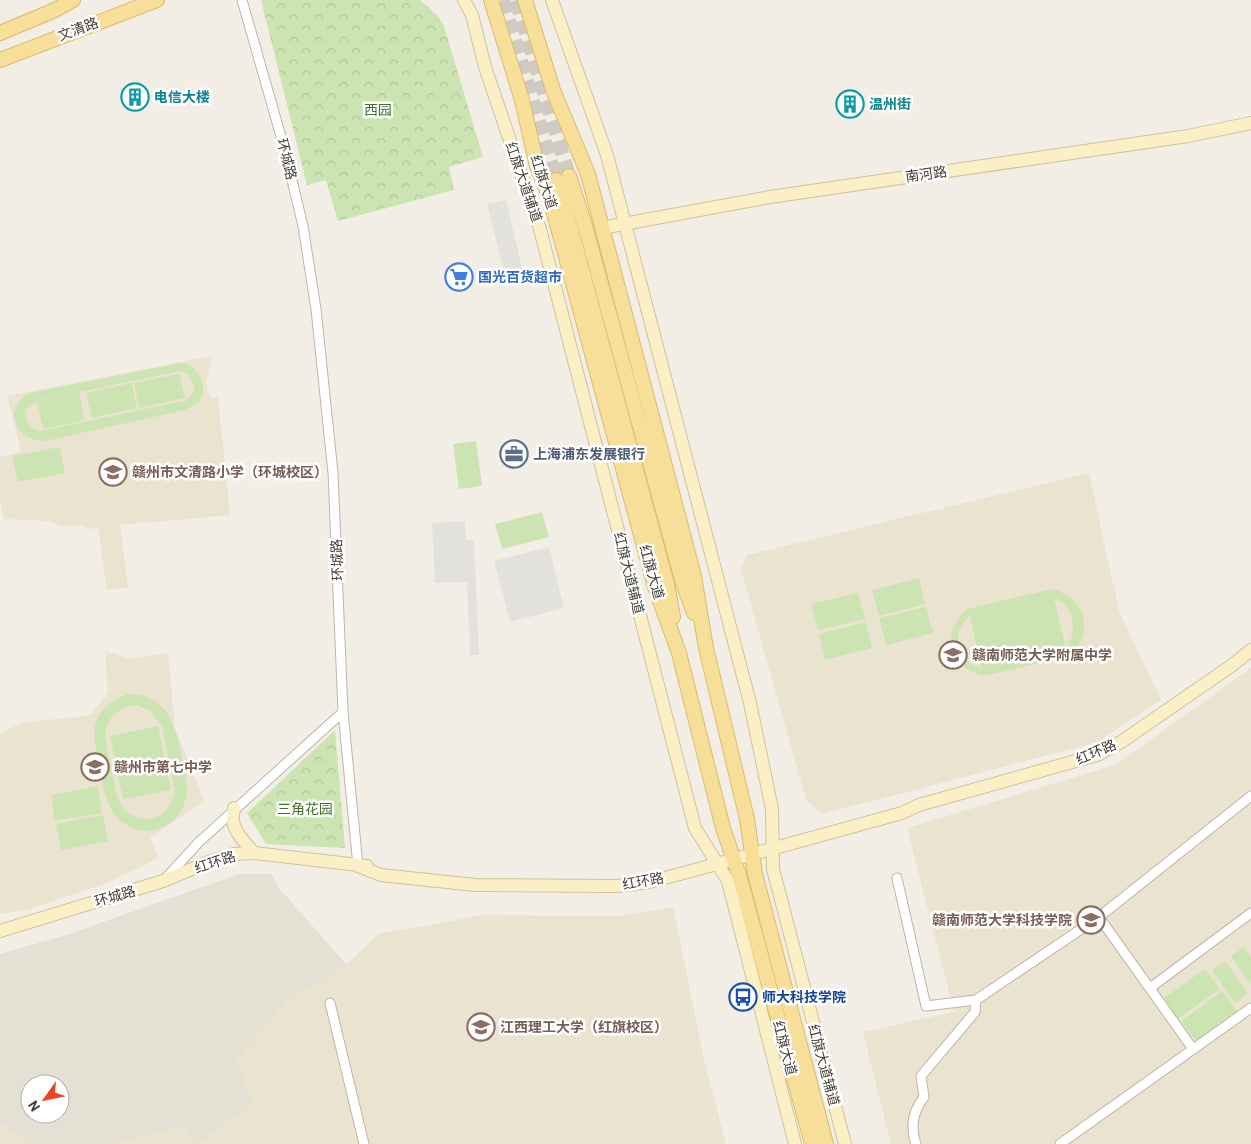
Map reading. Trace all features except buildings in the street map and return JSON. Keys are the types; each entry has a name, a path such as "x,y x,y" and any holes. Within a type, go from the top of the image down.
{"main road":[{"name":"文清路","path":"0,33 55,10 73,0"},
{"name":"文清路","path":"0,60 157,0"},
{"name":"红旗大道辅道","path":"464,0 472,15 485,67 540,229 694,828 728,881 795,1144"},
{"name":"红旗大道","path":"491,0 522,100 537,166 550,198 655,587 679,653 723,828 812,1144"},
{"name":"红旗大道","path":"525,0 553,90 588,174 694,576 706,648 747,819 755,874 826,1144"},
{"name":"红旗大道辅道","path":"552,0 607,154 750,703 772,809 774,869 845,1144"},
{"name":"南河路","path":"602,228 770,197 1188,136 1251,123"},
{"path":"679,653 667,584 572,233 563,178 586,229 682,580 706,648"},
{"name":"红环路","path":"163,881 206,863 234,854 254,853 358,866 381,866 479,877 614,879 714,860 900,805 919,805 1097,755 1109,749 1231,666 1251,650"},
{"path":"234,808 233,821 237,831 243,842 254,853"},
{"name":"环城路","path":"0,931 163,881"}],"street":[{"name":"环城路","path":"242,0 287,156 303,226 316,309 333,473 343,712 358,866"},
{"path":"163,881 198,842 234,808 343,712"},
{"path":"897,878 926,1006 976,1000 1099,917 1251,796"},
{"path":"1150,988 1251,913"},
{"path":"1099,917 1193,1049"},
{"path":"916,1144 913,1124 916,1109 924,1097 921,1076 975,1012 976,1000"},
{"path":"330,1003 364,1144"},
{"path":"1060,1144 1251,1008"}],"shaded area":[{"path":"506,200 523,272 505,276 487,204"},
{"name":"赣州市文清路小学（环城校区）","path":"212,356 206,383 211,398 218,397 230,515 120,525 128,587 107,590 98,528 91,529 80,525 62,526 49,521 4,519 0,502 0,457 21,452 7,396"},
{"name":"赣南师范大学附属中学","path":"1089,473 1119,611 1161,700 1095,743 822,814 806,800 741,569 747,555"},
{"path":"465,521 466,540 474,540 479,655 470,655 467,582 435,583 432,523"},
{"path":"549,547 564,608 510,622 494,561"},
{"name":"赣州市第七中学","path":"105,651 131,659 168,653 175,728 204,801 150,838 159,858 107,883 30,909 0,914 0,734 21,723 91,715 108,692"},
{"name":"赣南师范大学科技学院","path":"1251,668 1251,1144 891,1144 863,1032 954,1012 907,828 1115,765"},
{"path":"239,874 272,874 278,887 346,964 329,980 379,1144 0,1144 0,954 66,935"},
{"name":"江西理工大学（红旗校区）","path":"673,907 705,1064 726,1144 197,1144 252,1104 236,1060 292,994 329,980 379,934 484,915 621,916"},
{"path":"0,1122 29,1144 0,1144"},
{"path":"182,1126 197,1144 109,1144"}],"green space":[{"name":"西园","path":"261,0 420,0 437,15 444,26 483,157 449,167 454,190 338,221 326,180 307,185"},
{"path":"180,363 186,364 197,371 203,388 200,401 185,410 45,441 35,440 26,436 16,423 14,415 16,407 20,400 29,393","holes":["181,371 189,375 195,388 191,396 184,401 40,431 31,427 25,413 27,408 35,402 61,396 37,402 43,429 85,420 79,392"]},
{"path":"179,374 185,398 139,408 134,383"},
{"path":"132,383 137,408 92,418 86,393"},
{"path":"476,441 482,486 459,489 453,444"},
{"path":"60,447 65,473 18,482 12,456"},
{"path":"542,512 549,537 502,549 495,524"},
{"path":"919,578 925,604 879,616 872,590"},
{"path":"1052,589 1064,593 1073,600 1083,617 1084,627 1077,647 1068,656 984,676 965,668 953,651 951,636 953,628 961,614 967,609","holes":["1054,598 1066,607 1072,620 1072,635 1066,649","970,616 981,668 966,659 958,646 959,630"]},
{"path":"858,593 865,619 818,630 811,604"},
{"path":"926,607 933,633 886,645 879,618"},
{"path":"866,622 872,648 825,660 819,634"},
{"path":"128,694 145,696 157,702 167,712 178,740 187,785 186,799 181,811 172,821 151,831 138,830 126,825 115,815 107,800 94,737 96,721 99,715 108,705","holes":["137,705 152,712 162,727 175,792 166,811 154,818 145,819 131,815 124,809 118,799 105,737 107,724 110,719 124,708"]},
{"path":"158,726 171,790 123,799 110,736"},
{"name":"三角花园","path":"335,730 345,848 266,844 247,813"},
{"path":"98,786 102,813 55,821 51,795"},
{"path":"103,815 108,841 61,850 56,824"},
{"path":"1244,947 1251,957 1251,985 1231,956"},
{"path":"1225,961 1248,993 1235,1003 1212,970"},
{"path":"1205,969 1220,989 1178,1019 1164,998"},
{"path":"1222,991 1237,1011 1196,1041 1181,1021"}],"tunnel":[{"path":"503,0 556,180"},
{"path":"516,0 569,176"}],"place":[{"name":"电信大楼","path":"135,97"},
{"name":"温州街","path":"850,104"},
{"name":"国光百货超市","path":"459,277"},
{"name":"上海浦东发展银行","path":"514,454"},
{"name":"赣州市文清路小学（环城校区）","path":"113,472"},
{"name":"赣南师范大学附属中学","path":"953,655"},
{"name":"赣州市第七中学","path":"95,767"},
{"name":"赣南师范大学科技学院","path":"1091,920"},
{"name":"师大科技学院","path":"743,997"},
{"name":"江西理工大学（红旗校区）","path":"481,1027"}]}
